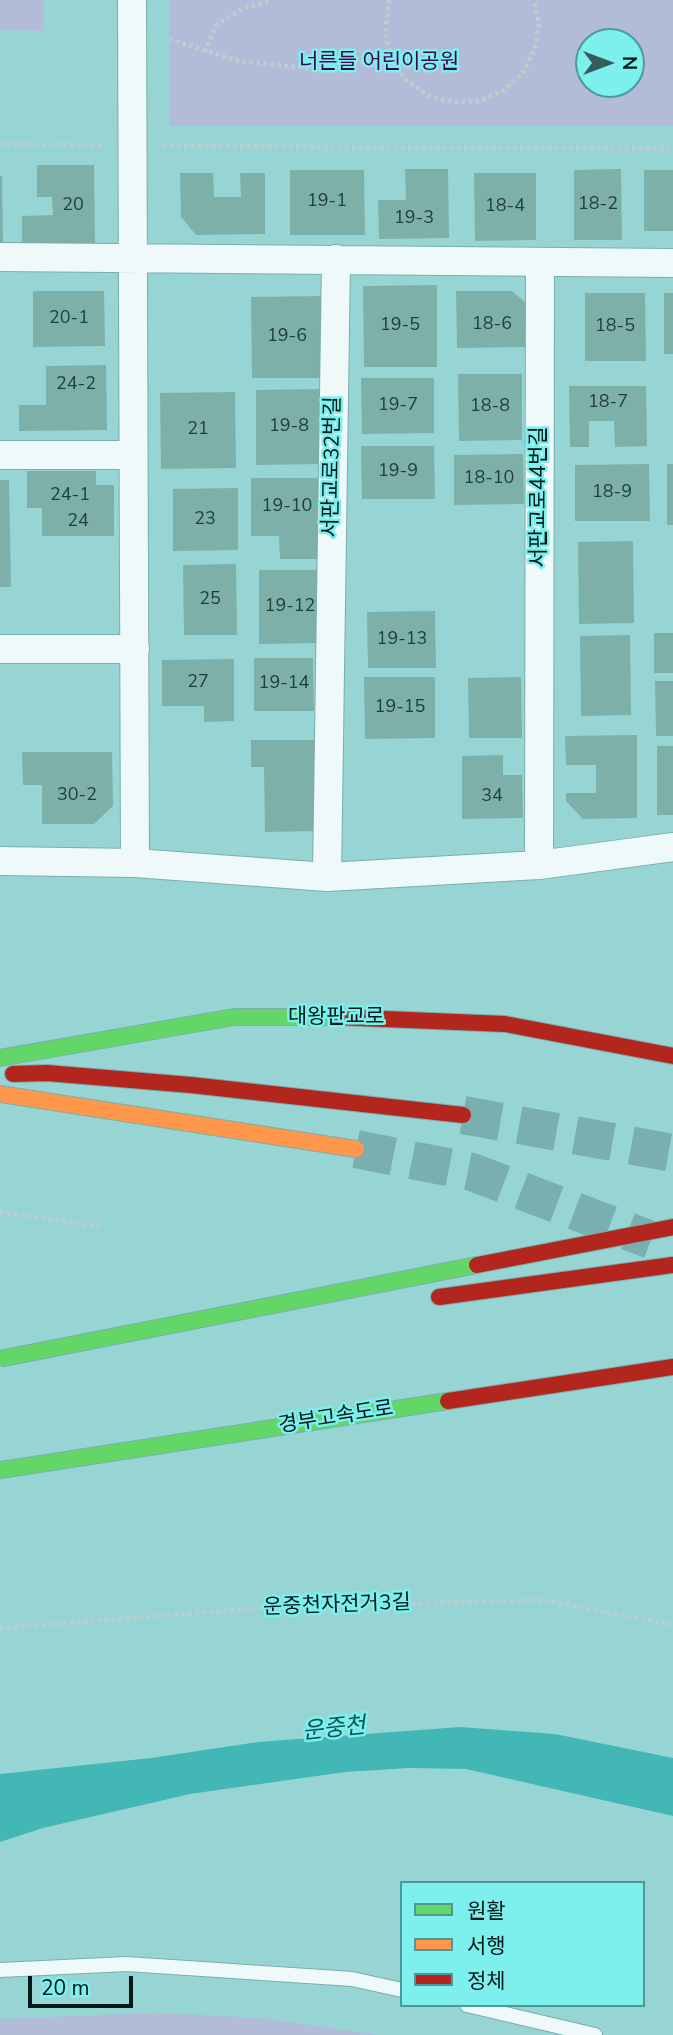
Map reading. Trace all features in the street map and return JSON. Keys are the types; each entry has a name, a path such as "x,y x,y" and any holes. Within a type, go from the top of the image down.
{"main road":[{"name":"대왕판교로","path":"0,1058 234,1017 391,1017 505,1024 673,1056"},
{"path":"0,1074 47,1073 191,1085 463,1115"},
{"path":"0,1094 356,1149"},
{"path":"2,1358 673,1227"},
{"path":"427,1299 673,1265"},
{"path":"2,1358 304,1316"},
{"name":"경부고속도로","path":"0,1470 673,1367"}],"street":[{"path":"132,0 135,863"},
{"path":"0,257 673,263"},
{"name":"서판교로32번길","path":"327,877 336,259"},
{"name":"서판교로44번길","path":"538,865 540,262"},
{"path":"0,455 134,455"},
{"path":"0,649 135,649"},
{"path":"0,861 135,863 327,877 538,865 673,847"}],"lane":[{"path":"0,1970 127,1964 352,1979 400,1990"},
{"path":"475,2007 595,2035"}],"path":[{"path":"205,52 216,25 242,9 271,0"},
{"path":"389,0 385,34 391,58 406,80 427,95 453,103 479,101 503,91 523,73 535,49 538,23 534,0"},
{"path":"169,39 239,61 323,70 391,58"},
{"path":"0,144 673,149"},
{"path":"0,1212 102,1227"},
{"name":"운중천자전거3길","path":"0,1629 262,1608 544,1600 673,1625"}],"green space":[{"path":"0,0 44,0 44,31 0,30"},
{"name":"너른들 어린이공원","path":"169,0 673,0 673,126 170,126"},
{"path":"157,2013 261,2018 377,2035 0,2035 0,2019"}],"water":[{"path":"460,1727 555,1734 673,1758 673,1816 466,1769 409,1768 345,1772 190,1794 43,1828 0,1842 0,1774 151,1758 258,1742"}],"building":[{"path":"37,165 94,165 95,243 22,244 22,216 53,215 52,197 37,197"},
{"path":"405,169 448,169 449,238 379,239 378,200 406,200"},
{"path":"621,169 622,240 574,240 574,170"},
{"path":"290,170 364,170 365,235 290,235"},
{"path":"644,170 673,170 673,231 644,231"},
{"path":"180,173 213,173 214,197 241,197 240,173 265,173 265,234 196,235 181,217"},
{"path":"474,173 536,173 536,240 475,241"},
{"path":"2,176 3,244 0,244"},
{"path":"437,285 437,367 364,367 363,286"},
{"path":"33,291 104,291 105,346 33,347"},
{"path":"456,291 512,291 527,304 527,347 457,348"},
{"path":"585,293 645,293 646,361 585,361"},
{"path":"664,293 673,293 673,354 664,354"},
{"path":"322,296 323,378 252,378 251,297"},
{"path":"106,365 107,430 19,431 19,405 46,405 46,366"},
{"path":"458,374 522,374 522,440 459,441"},
{"path":"361,378 434,378 434,433 362,434"},
{"path":"569,386 646,386 647,446 615,447 614,421 589,421 589,447 570,447"},
{"path":"321,389 321,464 256,465 256,390"},
{"path":"235,392 236,468 161,469 160,393"},
{"path":"361,446 434,446 435,499 362,499"},
{"path":"523,454 524,504 454,505 454,455"},
{"path":"649,464 650,521 575,521 575,465"},
{"path":"667,464 673,464 673,525 667,525"},
{"path":"27,471 96,471 96,485 114,485 114,536 42,536 42,508 27,508"},
{"path":"251,478 323,478 323,559 280,559 279,536 251,536"},
{"path":"0,480 9,480 11,587 0,587"},
{"path":"238,488 238,550 173,551 173,489"},
{"path":"633,541 634,623 579,624 578,542"},
{"path":"236,564 237,635 184,635 183,565"},
{"path":"259,570 320,570 321,643 259,644"},
{"path":"435,611 436,668 368,668 367,612"},
{"path":"654,633 673,633 673,673 654,673"},
{"path":"630,635 631,715 581,716 580,636"},
{"path":"254,658 313,658 314,711 254,711"},
{"path":"234,659 234,721 204,722 204,706 162,706 162,660"},
{"path":"364,677 435,677 435,738 365,739"},
{"path":"521,677 522,738 469,738 468,678"},
{"path":"655,681 673,681 673,736 656,736"},
{"path":"637,735 637,818 583,819 566,801 566,793 596,793 596,765 566,765 565,736"},
{"path":"251,740 317,740 318,831 265,832 264,767 251,767"},
{"path":"657,746 673,746 673,815 657,815"},
{"path":"22,752 112,752 113,806 94,824 42,824 42,785 23,785"},
{"path":"503,755 503,775 522,775 523,818 462,819 462,756"}],"tunnel":[{"path":"463,1115 673,1153"},
{"path":"356,1149 472,1172 651,1240"}],"traffic: fast":[{"path":"0,1058 234,1017 336,1017"},
{"path":"4,1358 477,1265"},
{"path":"0,1470 448,1401"}],"traffic: slow":[{"path":"0,1094 356,1149"}],"traffic: jam":[{"path":"336,1017 505,1024 673,1056"},
{"path":"13,1074 47,1073 191,1085 463,1115"},
{"path":"477,1265 673,1227"},
{"path":"439,1297 673,1265"},
{"path":"448,1401 673,1367"}],"water label":[{"name":"운중천","path":"334,1730"}]}
